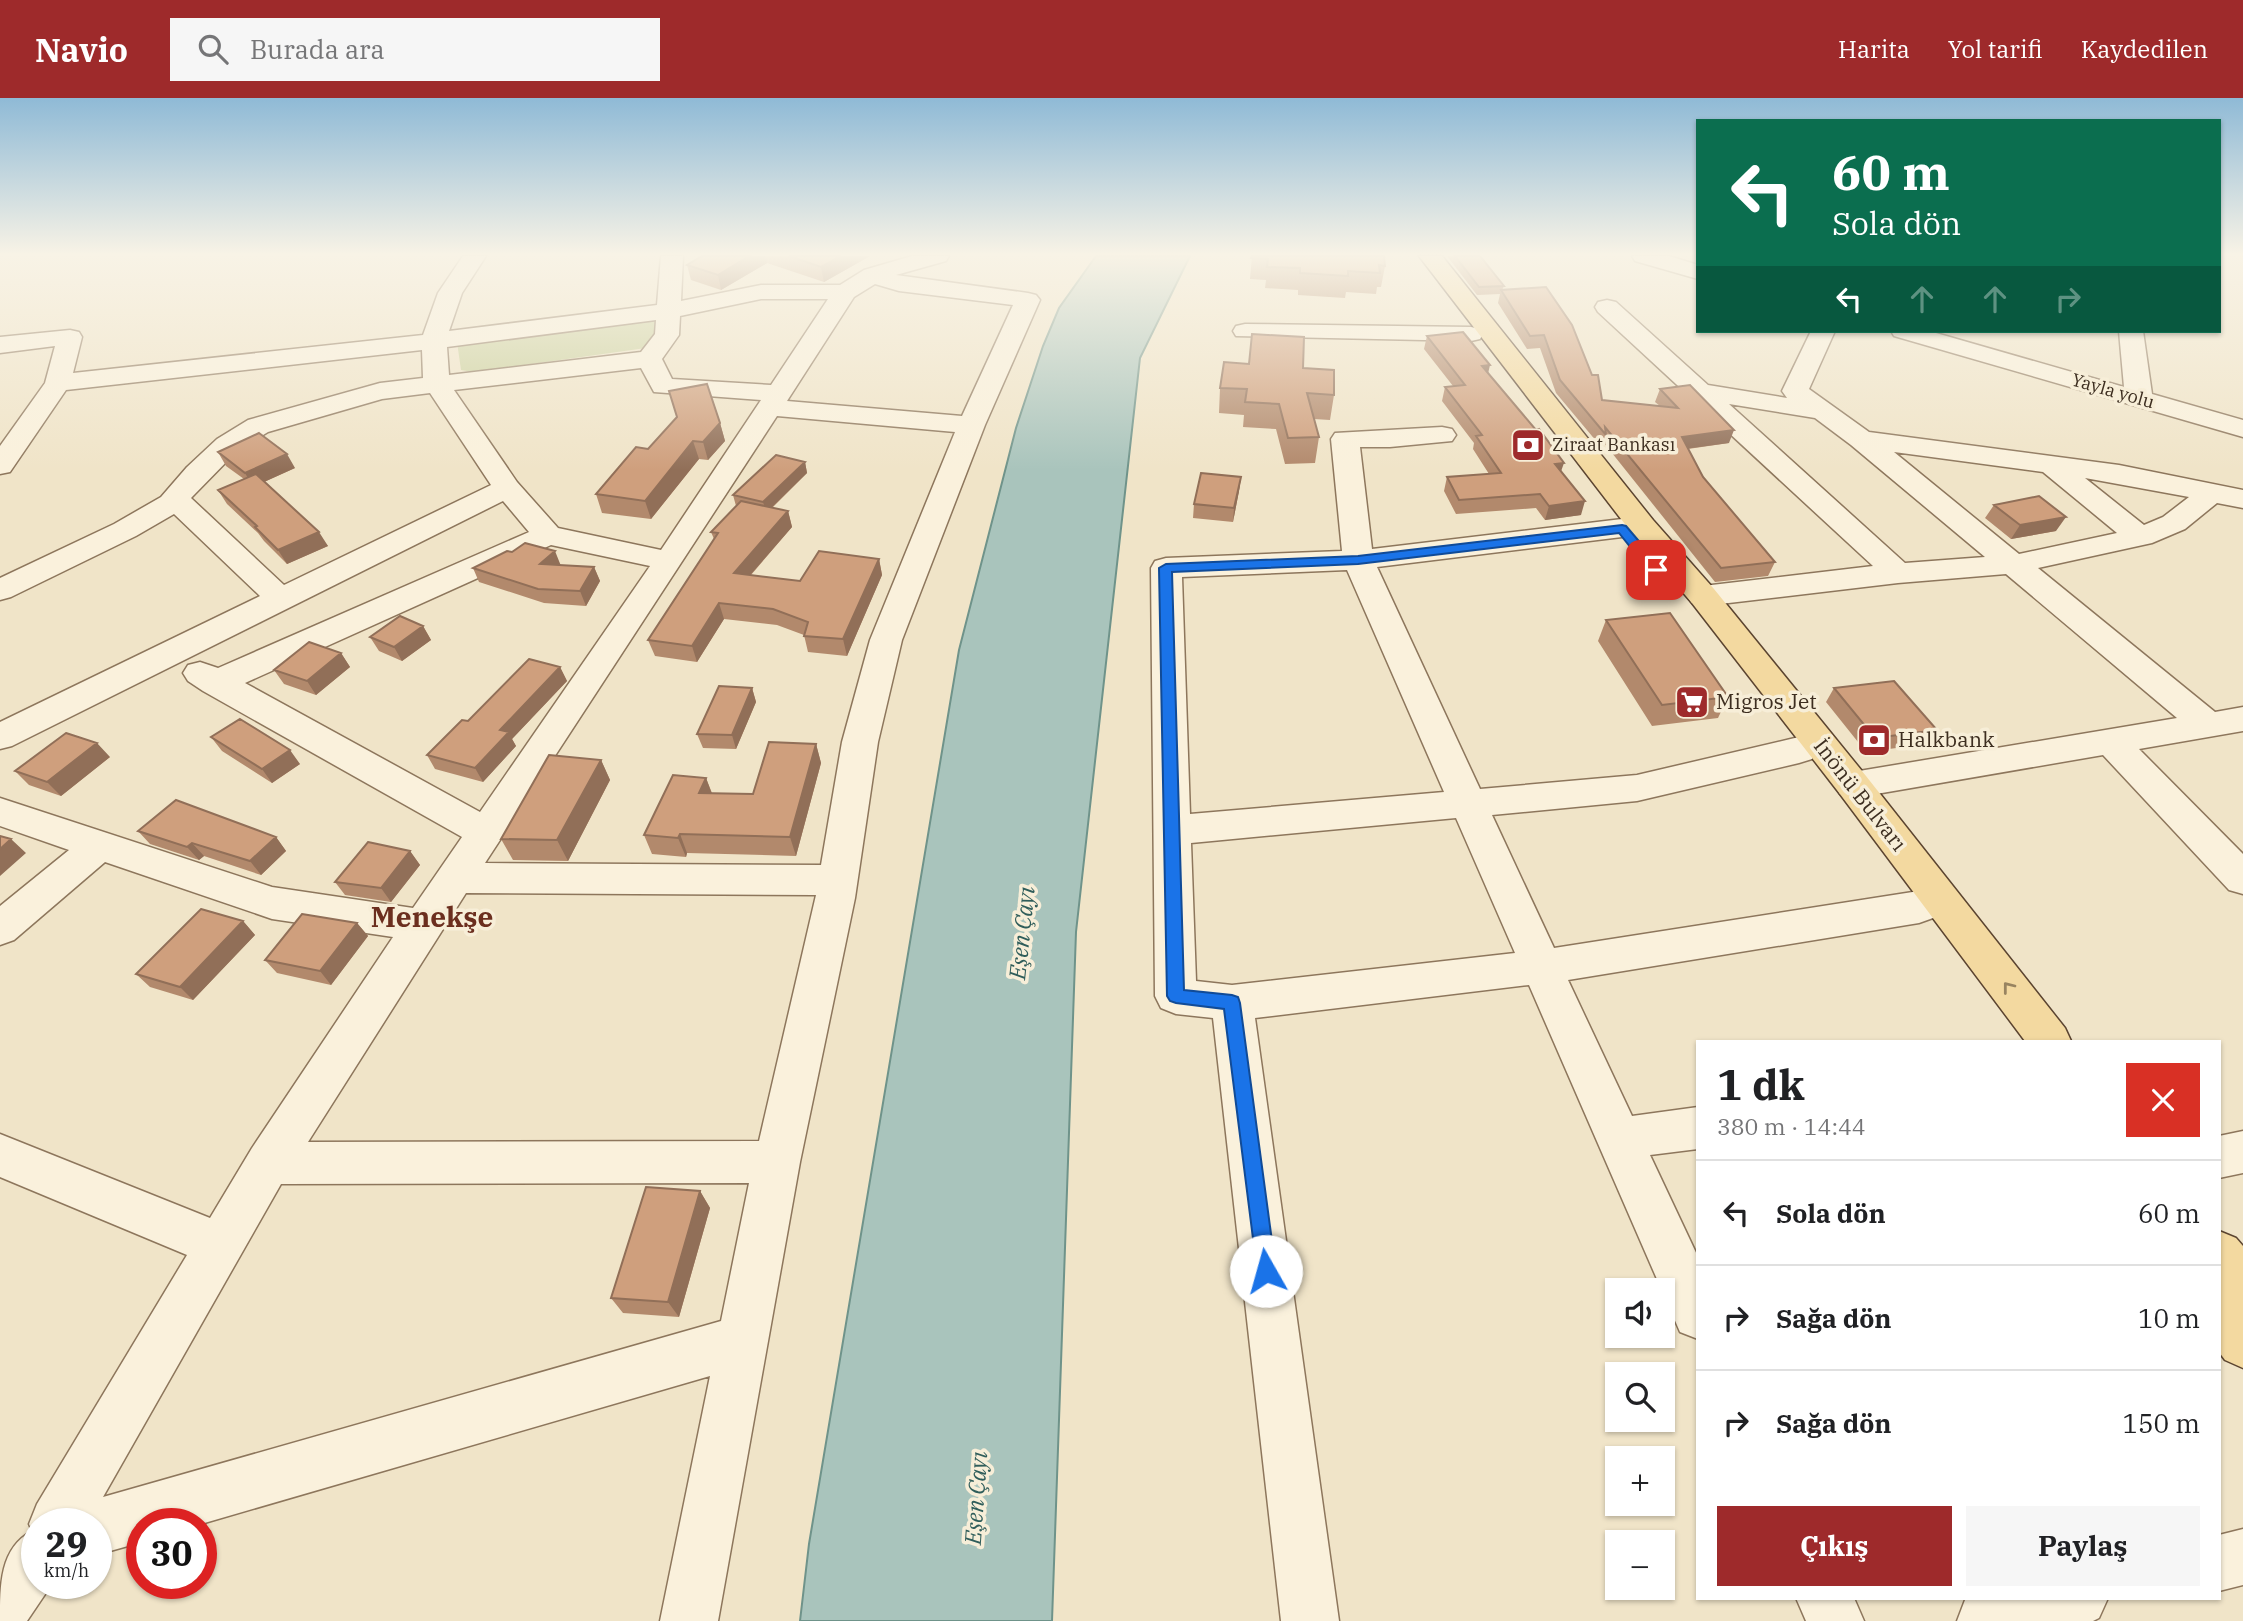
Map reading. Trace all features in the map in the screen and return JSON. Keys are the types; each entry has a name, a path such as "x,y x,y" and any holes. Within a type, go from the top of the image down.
{"main road":[{"name":"İnönü Bulvarı","path":"1476,327 1481,333"},
{"name":"İnönü Bulvarı","path":"1477,327 1632,527 1799,750 1842,787 2049,1040"},
{"name":"İnönü Bulvarı","path":"1632,527 1703,596 1842,787 1919,906 2018,1040"},
{"path":"2221,1258 2243,1285"},
{"path":"2221,1313 2243,1342"}],"street":[{"path":"438,327 434,339 436,383 507,488 548,536"},
{"path":"58,383 352,351 535,327"},
{"path":"0,590 125,530 175,499 197,473 227,445 258,426 380,391 649,359 667,334 668,327"},
{"path":"66,1508 268,1163 423,925 669,561 773,400 831,327"},
{"path":"690,1621 741,1341 838,880 860,742 886,640 971,425 1016,327"},
{"path":"1629,327 1898,573"},
{"path":"1245,331 1481,333"},
{"path":"1822,333 1795,391 1861,439 2208,725"},
{"name":"Yayla yolu","path":"1919,333 1967,339 2139,399 2243,429"},
{"path":"2131,333 2139,399"},
{"path":"0,345 70,337 58,383 0,466"},
{"path":"649,359 663,386 971,425"},
{"path":"1700,391 1822,411"},
{"path":"0,426 31,422"},
{"path":"1442,435 1345,439 1358,560 1696,1310"},
{"path":"1861,439 2119,474 2243,499"},
{"path":"2048,463 2141,537"},
{"path":"0,737 507,488"},
{"path":"1703,596 1898,573 2015,564 2141,537 2174,523 2210,494"},
{"path":"175,499 280,598"},
{"path":"1632,527 1358,560 1166,568 1176,996 1232,1003 1541,967 1919,906"},
{"path":"215,683 548,536 669,561"},
{"path":"171,654 215,683 485,832"},
{"path":"1842,787 2243,719"},
{"path":"2111,742 2243,879"},
{"path":"1174,831 1637,788 1799,750"},
{"path":"0,811 272,903 423,925"},
{"path":"0,929 100,845"},
{"path":"455,878 838,880"},
{"path":"1232,1003 1310,1621"},
{"path":"1618,1138 1696,1128"},
{"path":"2221,1157 2243,1152"},
{"path":"0,1155 219,1245"},
{"path":"268,1163 777,1162"},
{"path":"112,1522 741,1341"},
{"path":"2221,1562 2243,1557"},
{"path":"0,1610 21,1580"},
{"path":"1826,1600 1835,1621"},
{"path":"1986,1621 2071,1600"}],"green space":[{"path":"585,327 655,327 654,342 646,348 473,372 461,370 457,342"}],"water":[{"name":"Eşen Çayı","path":"1051,327 1155,327 1140,358 1076,932 1052,1621 800,1621 809,1544 959,650 1016,428"}],"building":[{"path":"1524,327 1573,327 1592,375 1598,375 1602,400 1678,408 1660,389 1690,385 1734,430 1682,437 1703,477 1775,562 1721,568 1605,427 1606,435 1560,380 1544,335 1530,336"},
{"path":"1463,332 1490,365 1482,366 1536,430 1539,429 1564,463 1555,464 1585,501 1549,506 1540,494 1459,500 1447,477 1501,473 1476,436 1482,435 1445,387 1465,385 1427,336"},
{"path":"1252,334 1304,337 1303,368 1334,370 1334,395 1307,393 1319,437 1288,438 1279,404 1245,402 1247,389 1220,388 1224,362 1249,364"},
{"path":"707,384 720,423 703,442 693,441 645,501 596,494 636,447 648,449 677,417 669,391"},
{"path":"259,433 287,454 245,473 218,452"},
{"path":"776,455 805,462 763,502 733,495"},
{"path":"1201,473 1241,477 1234,508 1194,504"},
{"path":"256,474 319,532 278,550 255,527 257,526 218,490"},
{"path":"2039,496 2066,517 2020,525 1994,505"},
{"path":"741,501 788,511 734,573 800,581 819,551 879,559 843,639 804,636 808,622 773,609 719,603 692,646 648,640 718,533 711,532"},
{"path":"525,543 555,551 540,564 594,567 580,591 538,589 473,568 507,551 512,552"},
{"path":"1670,613 1728,697 1662,705 1606,620"},
{"path":"400,616 423,626 394,647 370,637"},
{"path":"309,642 341,653 307,681 274,670"},
{"path":"529,659 560,667 500,730 509,732 475,768 427,755 462,720 468,721"},
{"path":"1894,681 1937,730 1875,738 1834,688"},
{"path":"719,686 752,688 732,735 697,734"},
{"path":"240,719 290,750 262,769 211,737"},
{"path":"66,733 97,743 47,782 15,771"},
{"path":"769,742 816,744 790,837 680,834 678,838 644,835 673,775 706,778 699,793 753,794"},
{"path":"549,755 601,760 557,840 501,839"},
{"path":"176,800 276,837 250,861 192,843 187,847 138,831"},
{"path":"0,836 11,839 0,849"},
{"path":"368,842 410,851 381,888 335,882"},
{"path":"201,909 243,921 180,987 136,974"},
{"path":"302,914 357,923 320,971 265,960"},
{"path":"646,1187 700,1191 668,1302 611,1298"}],"place":[{"name":"Ziraat Bankası","path":"1528,445"},
{"name":"Migros Jet","path":"1692,702"},
{"name":"Halkbank","path":"1874,740"}],"district":[{"name":"Menekşe","path":"432,917"}],"route":[{"path":"1266,1271 1232,1003 1176,996 1166,568 1358,560 1622,528 1656,570"}]}
